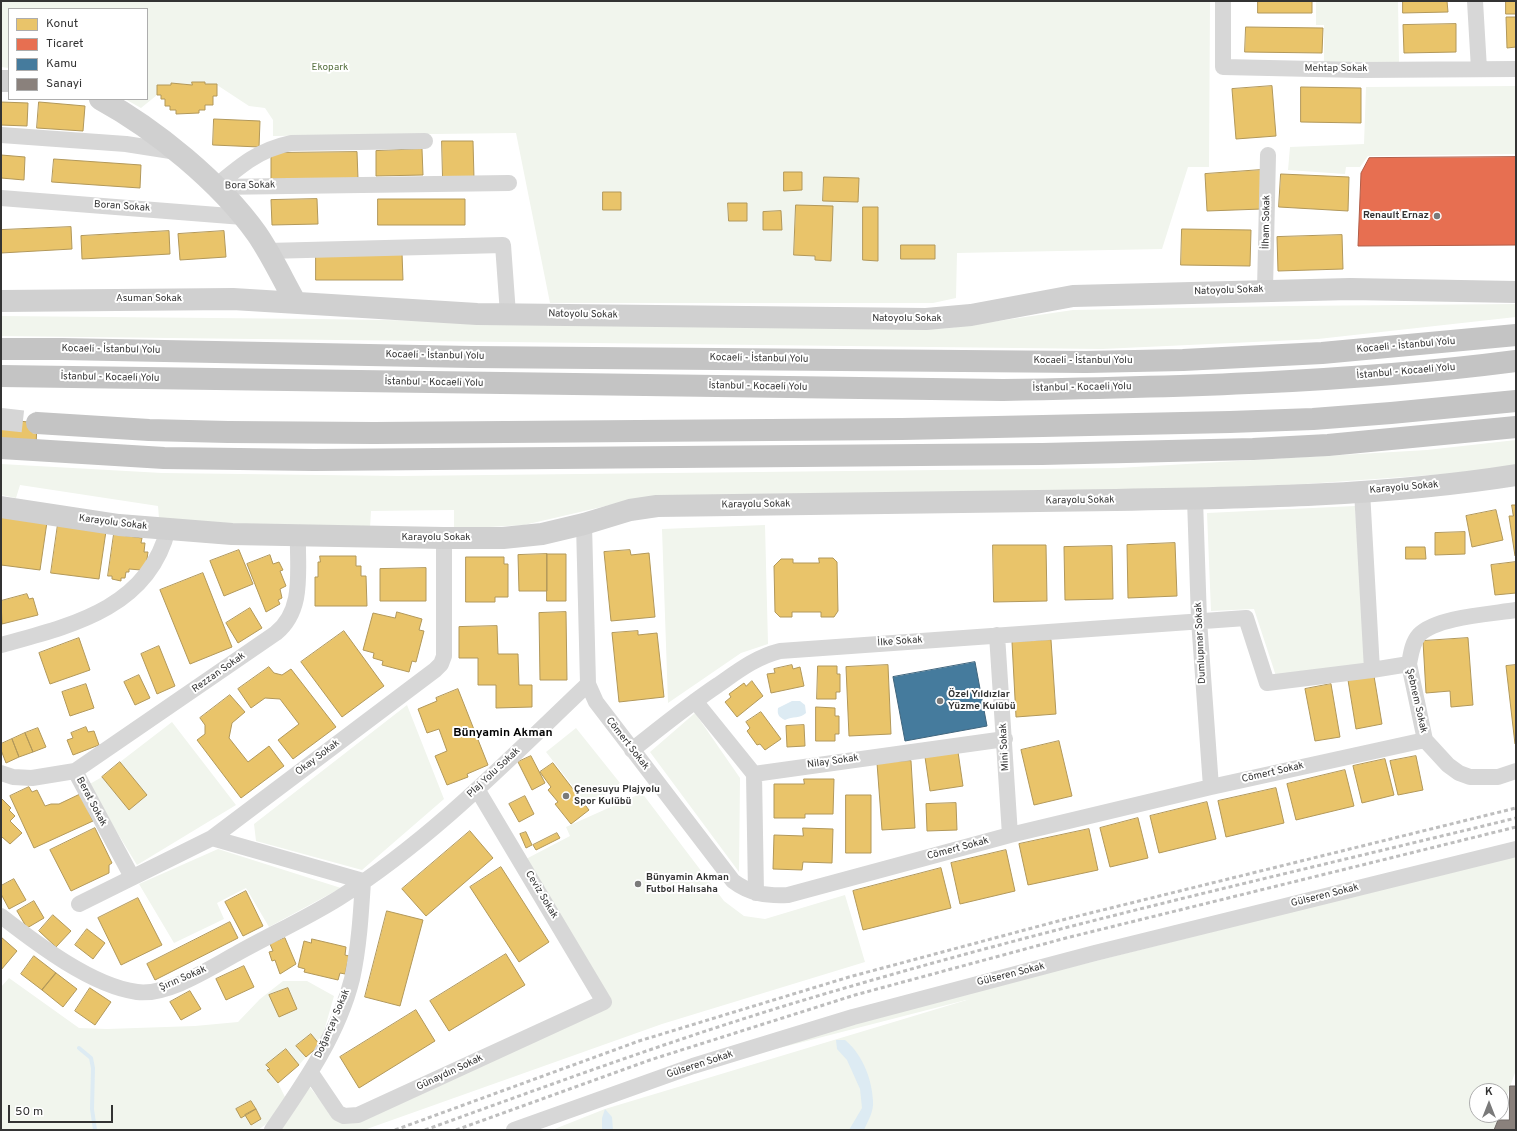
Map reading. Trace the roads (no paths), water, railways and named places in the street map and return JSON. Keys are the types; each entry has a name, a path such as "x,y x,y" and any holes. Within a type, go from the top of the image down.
{"highway":[{"name":"Kocaeli - İstanbul Yolu","path":"1,349 62,348 487,357 1086,362 1183,360 1322,353 1516,335"},
{"name":"İstanbul - Kocaeli Yolu","path":"1,376 1003,390 1165,387 1334,379 1515,361"},
{"path":"37,423 149,430 228,432 382,433 902,429 1283,420 1391,414 1516,401"},
{"path":"1,448 164,458 322,460 1050,454 1252,449 1328,445 1516,427"}],"main road":[{"path":"102,100 116,108 177,152 215,187 243,216 267,251 296,303"},
{"name":"Natoyolu Sokak","path":"296,303 418,311 508,314 926,319 971,315 1074,296 1394,288 1516,292"},
{"name":"Asuman Sokak","path":"1,301 233,299 296,303"},
{"name":"Karayolu Sokak","path":"1,507 119,525 232,534 503,538 542,534 584,524 614,514 657,506 1196,499 1362,491 1483,480 1516,475"}],"street":[{"name":"Mehtap Sokak","path":"1223,1 1223,67 1360,70 1516,69"},
{"path":"1475,1 1479,69"},
{"path":"1,135 126,144 177,152"},
{"name":"Bora Sokak","path":"215,187 259,153 274,146 290,143 425,141"},
{"name":"İlham Sokak","path":"1266,290 1268,155"},
{"name":"Bora Sokak","path":"215,187 508,183"},
{"name":"Boran Sokak","path":"1,198 243,216"},
{"path":"267,251 503,245 508,314"},
{"path":"1362,491 1372,670"},
{"name":"Dumlupınar Sokak","path":"1196,499 1199,620 1211,787"},
{"path":"584,524 588,684"},
{"path":"1,645 78,622 127,596 138,585 157,559 164,545 168,529"},
{"name":"Rezzan Sokak","path":"75,771 284,627 290,620 296,603 298,536"},
{"name":"Okay Sokak","path":"80,904 212,838 441,664 444,647 444,538"},
{"path":"1409,664 1415,642 1420,635 1431,628 1446,622 1516,610"},
{"name":"Şebnem Sokak","path":"1199,620 1246,618 1267,683 1409,664 1425,740 1448,765 1459,773 1470,777 1498,776 1516,771"},
{"name":"İlke Sokak","path":"632,750 695,701 755,659 780,651 1199,620"},
{"name":"Mini Sokak","path":"997,635 1005,739 1010,835"},
{"name":"Cömert Sokak","path":"588,684 596,702 733,881 745,889 756,893 775,896 788,894 1010,835 1211,787 1425,740"},
{"name":"Plaj Yolu Sokak","path":"363,881 416,842 477,789 588,684"},
{"path":"695,701 754,774 756,893"},
{"name":"Nilay Sokak","path":"754,774 1005,739"},
{"name":"Berat Sokak","path":"1,773 12,777 32,778 75,771 132,877"},
{"name":"Ceviz Sokak","path":"477,789 604,1002"},
{"path":"212,838 363,881"},
{"name":"Gülseren Sokak","path":"514,1130 693,1066 853,1017 1095,953 1516,849"},
{"name":"Şırın Sokak","path":"1,916 56,957 86,973 126,989 148,992 173,985 205,970 339,898 363,881"},
{"name":"Doğançay Sokak","path":"272,1130 311,1073 341,1010 352,980 360,925 363,881"},
{"name":"Günaydın Sokak","path":"311,1073 338,1113 344,1116 358,1115 604,1002"}],"waterway":[{"path":"79,1048 91,1058 93,1068 92,1109 95,1130"}],"tunnel":[{"path":"1,419 37,423"}],"railway":[{"path":"395,1130 639,1041 849,977 1062,920 1516,808"},
{"path":"425,1130 690,1036 852,986 1017,940 1516,818"},
{"path":"456,1130 650,1060 855,995 1066,938 1516,827"}],"place":[{"name":"Renault Ernaz","path":"1437,216"},
{"name":"Özel Yıldızlar Yüzme Kulübü","path":"940,701"},
{"name":"Çenesuyu Plajyolu Spor Kulübü","path":"566,796"},
{"name":"Bünyamin Akman Futbol Halısaha","path":"638,884"}],"district":[{"name":"Bünyamin Akman","path":"503,734"}],"park label":[{"name":"Ekopark","path":"330,68"}]}
